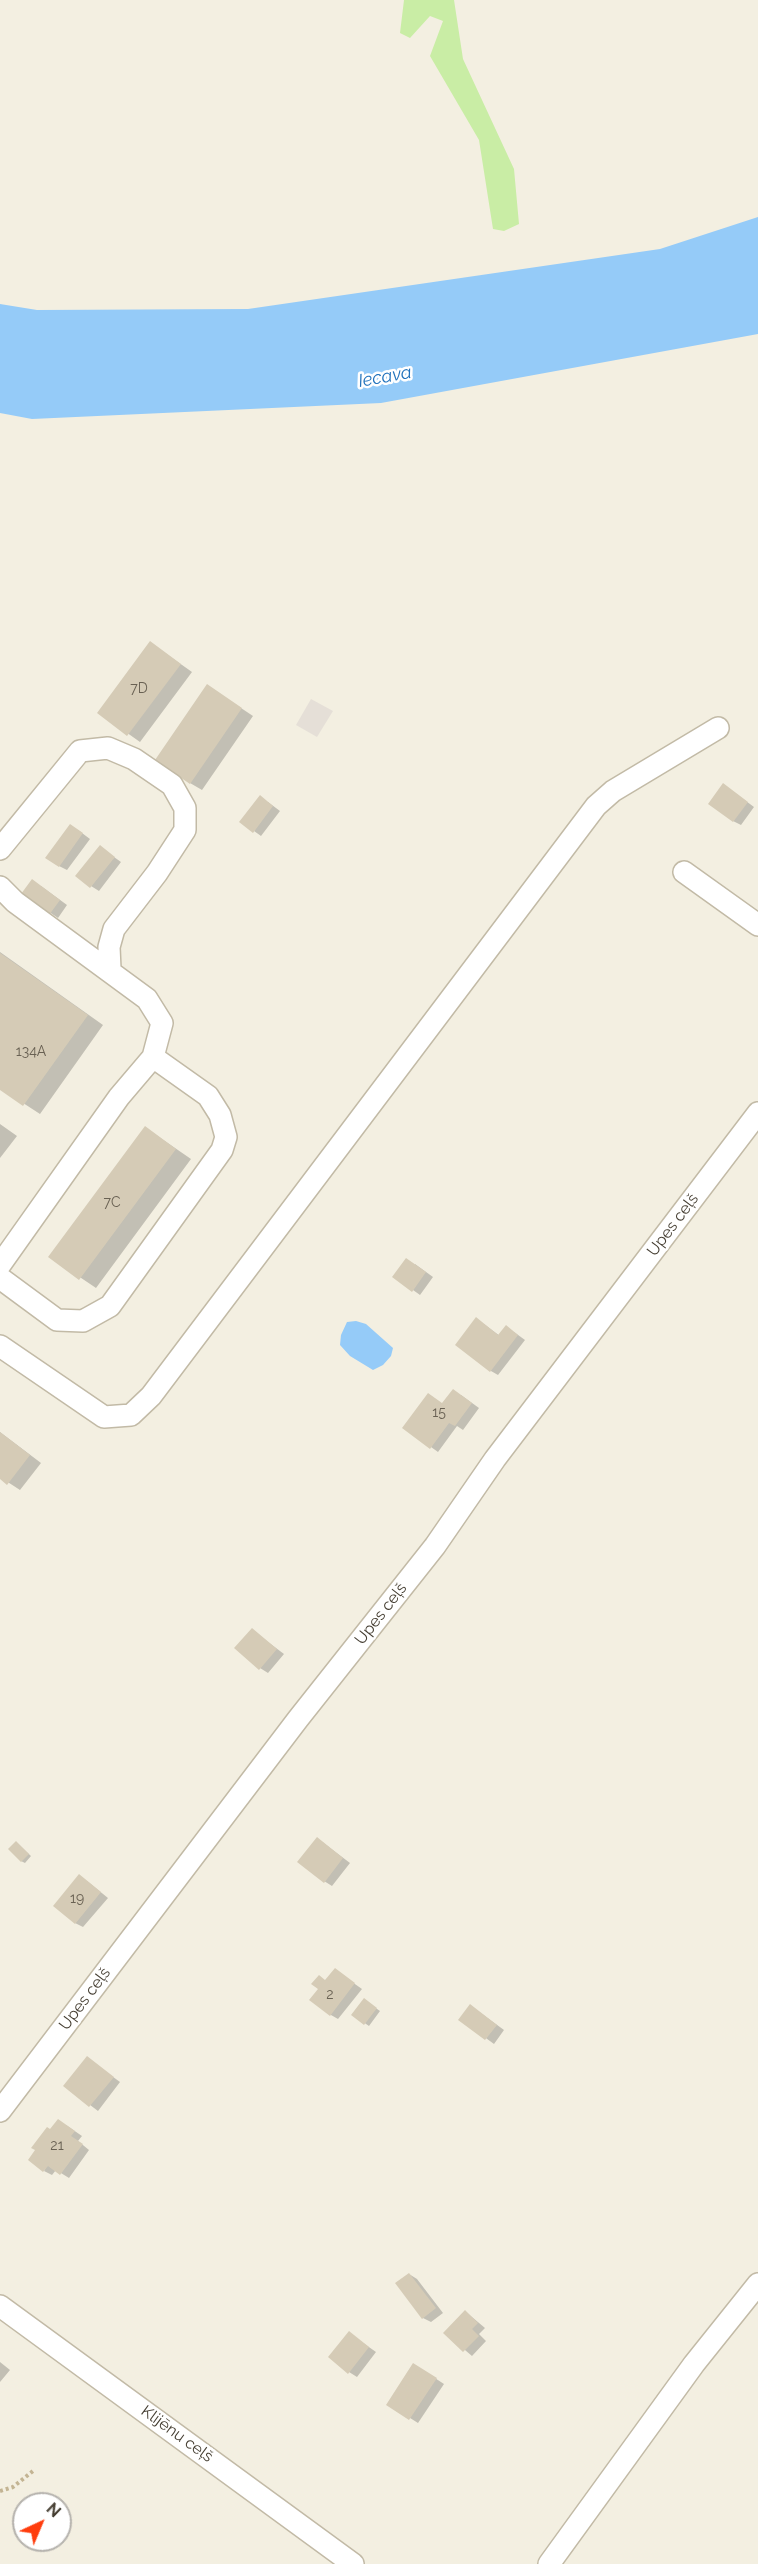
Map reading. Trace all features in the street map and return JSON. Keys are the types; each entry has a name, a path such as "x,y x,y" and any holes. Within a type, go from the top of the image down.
{"street":[{"path":"0,1346 104,1417 131,1415 151,1396 596,806 613,791 718,728"},
{"path":"0,847 80,751 108,747 134,759 172,785 185,808 185,830 157,873 114,929 109,947 110,969"},
{"path":"684,872 758,925"},
{"path":"0,887 15,902 110,969 147,999 162,1023 153,1057 119,1097 0,1265"},
{"path":"0,1278 57,1320 83,1321 110,1306 222,1150 226,1137 220,1115 208,1096 153,1057"},
{"name":"Upes ceļš","path":"0,2111 293,1726 435,1546 495,1459 758,1113"},
{"path":"549,2564 694,2364 758,2284"},
{"name":"Klijēnu ceļš","path":"0,2306 353,2564"}],"path":[{"path":"0,2491 13,2487 33,2471"}],"shaded area":[{"path":"311,699 333,711 317,737 296,725"}],"green space":[{"path":"404,0 454,0 463,59 514,169 519,224 504,231 493,229 479,140 430,56 443,21 430,16 410,38 400,33"}],"water":[{"name":"Iecava","path":"758,217 758,334 381,403 32,419 0,413 0,304 37,310 248,309 660,249"},
{"path":"356,1321 366,1324 393,1348 391,1356 383,1365 373,1370 350,1356 340,1345 341,1335 347,1322"}],"building":[{"path":"150,641 181,664 127,736 97,713"},
{"path":"207,684 242,708 190,784 155,760"},
{"path":"723,783 748,802 733,822 708,804"},
{"path":"260,795 273,806 253,833 239,822"},
{"path":"70,824 83,833 59,867 45,858"},
{"path":"100,845 115,857 90,888 75,876"},
{"path":"32,879 60,900 49,915 21,894"},
{"path":"0,953 88,1015 23,1106 0,1090"},
{"path":"145,1126 176,1149 79,1280 48,1257"},
{"path":"406,1258 426,1272 412,1292 392,1277"},
{"path":"476,1317 498,1335 506,1325 518,1335 490,1372 455,1345"},
{"path":"453,1389 472,1403 455,1426 449,1423 430,1449 402,1428 428,1393 442,1403"},
{"path":"0,1432 30,1455 7,1485 0,1479"},
{"path":"252,1628 277,1649 259,1670 234,1648"},
{"path":"317,1837 343,1858 324,1883 297,1862"},
{"path":"16,1841 29,1854 21,1862 8,1849"},
{"path":"79,1874 101,1892 75,1924 53,1906"},
{"path":"335,1968 355,1983 330,2016 309,2000 318,1989 311,1984 319,1975 325,1980"},
{"path":"364,1998 377,2008 364,2025 351,2015"},
{"path":"470,2004 497,2025 485,2040 458,2020"},
{"path":"87,2056 114,2077 89,2107 63,2086"},
{"path":"58,2119 75,2131 71,2136 83,2144 60,2175 48,2166 43,2172 28,2160 35,2150 31,2148 47,2127 50,2129"},
{"path":"409,2273 436,2308 422,2319 395,2283"},
{"path":"465,2310 478,2323 472,2329 479,2336 463,2352 443,2333"},
{"path":"349,2331 369,2347 348,2374 328,2357"},
{"path":"413,2363 437,2378 409,2420 386,2405"}]}
